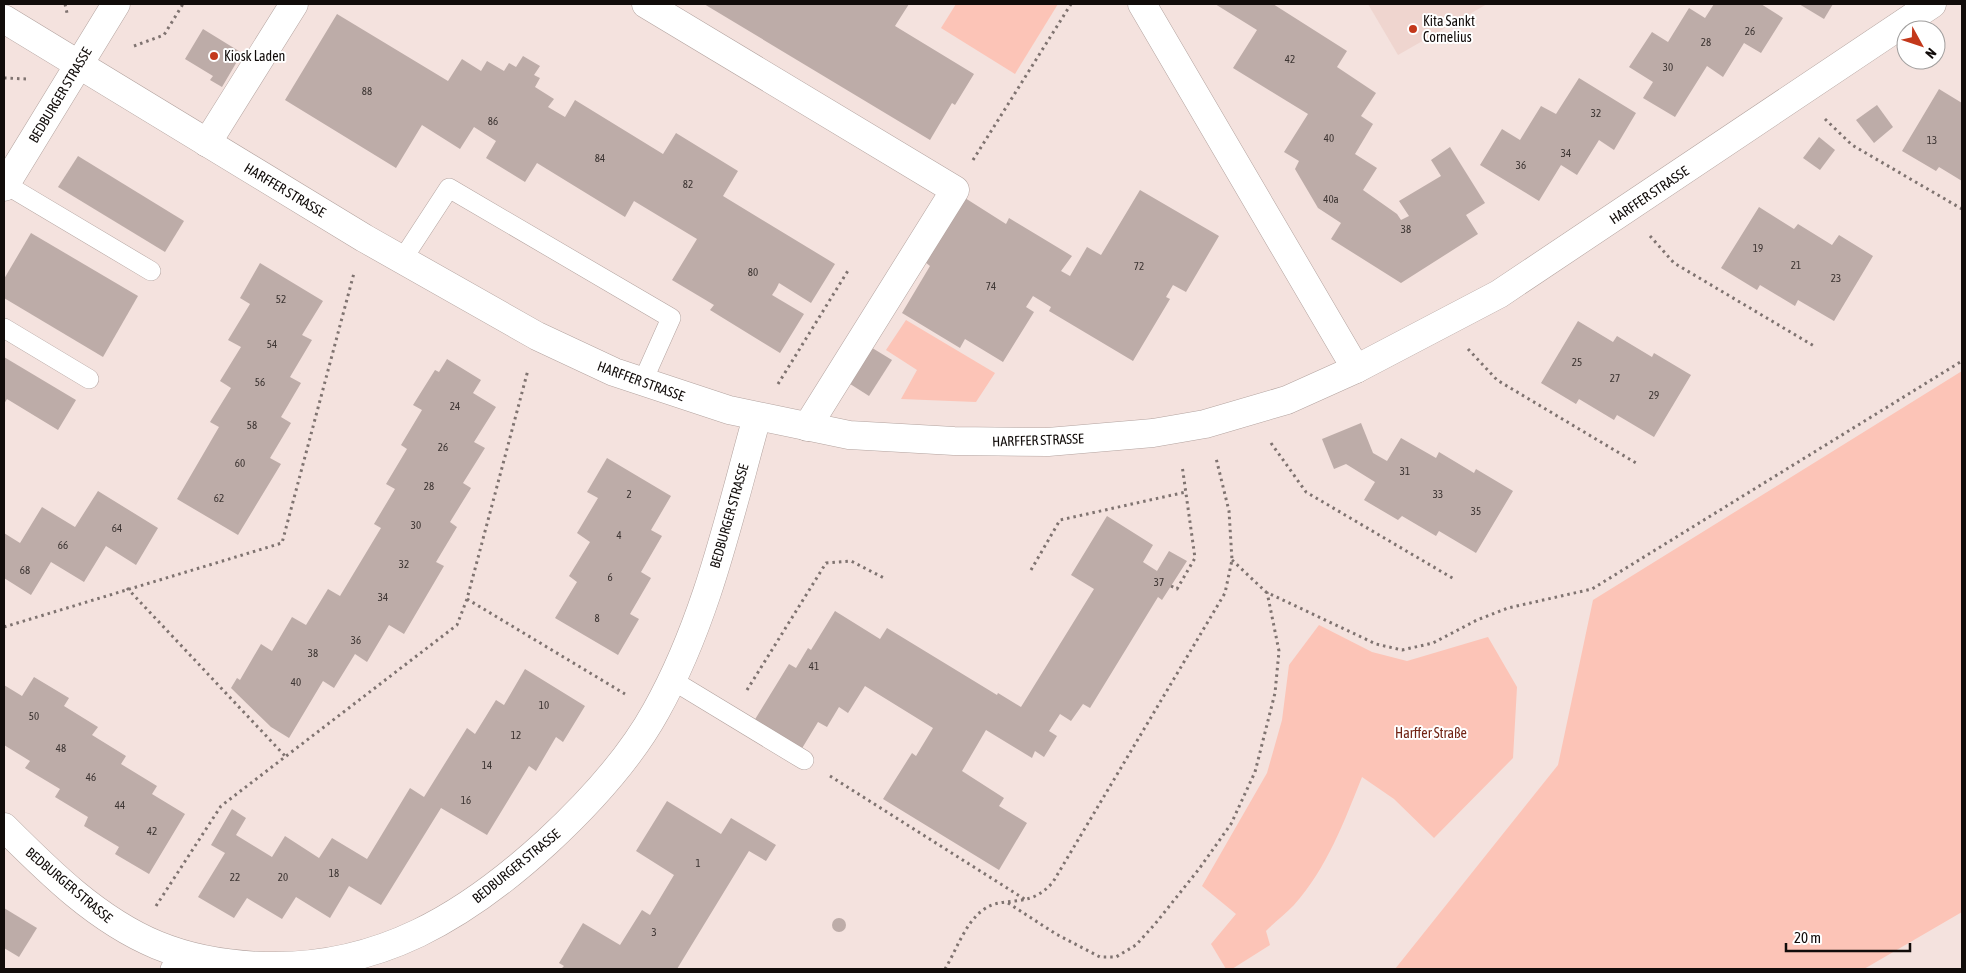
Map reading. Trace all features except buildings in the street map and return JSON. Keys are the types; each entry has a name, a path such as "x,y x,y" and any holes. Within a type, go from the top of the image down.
{"street":[{"name":"BEDBURGER STRASSE","path":"5,186 116,4"},
{"path":"207,143 294,4"},
{"path":"646,4 955,190 807,427"},
{"path":"1142,4 1356,369"},
{"name":"HARFFER STRASSE","path":"4,19 402,260 537,336 586,360 642,383 699,402 757,418 849,435 903,440 1048,442 1153,433 1205,424 1287,400 1356,369 1499,294 1932,4"},
{"name":"BEDBURGER STRASSE","path":"4,827 91,906 175,961 249,966 315,965 362,955 431,927 467,906 502,881 565,826 617,768 655,712 672,680 698,618 712,576 757,418"}],"lane":[{"path":"5,186 151,271"},
{"path":"402,260 449,188 671,318 642,383"},
{"path":"4,328 89,379"},
{"path":"672,680 804,760"}],"path":[{"path":"955,190 1071,4"},
{"path":"1798,93 1852,145 1962,209"},
{"path":"1627,210 1674,263 1814,346"},
{"path":"4,627 282,542 364,238"},
{"path":"757,418 849,269"},
{"path":"1444,323 1497,380 1636,463"},
{"path":"138,936 220,806 457,625 467,600 537,336"},
{"path":"1232,560 1266,592 1376,644 1402,650 1433,643 1476,620 1508,608 1592,588 1962,361"},
{"path":"1248,411 1306,492 1454,579"},
{"path":"1172,586 1177,589 1195,558 1176,428"},
{"path":"945,969 974,919 984,909 1006,902 1027,900 1049,886 1070,856 1225,593 1232,560 1229,511 1222,478"},
{"path":"1031,570 1060,520 1186,492"},
{"path":"731,716 826,563 851,560 884,578"},
{"path":"127,588 286,757"},
{"path":"1006,902 1056,934 1100,957 1116,957 1136,945 1155,924 1199,869 1231,824 1255,772 1274,693 1279,651 1266,592"},
{"path":"467,600 655,712"},
{"path":"804,760 1027,900"}],"shaded area":[{"name":"Kita Sankt Cornelius","path":"1368,4 1487,4 1398,55"}],"green space":[{"path":"956,4 1058,4 1015,74 941,28"},
{"path":"906,320 995,373 976,402 901,399 917,370 886,350"},
{"path":"1962,371 1962,912 1864,969 1395,969 1558,765 1593,600"},
{"name":"Harffer Straße","path":"1319,625 1372,652 1407,661 1488,637 1517,687 1513,758 1434,838 1394,799 1362,777 1334,844 1316,876 1294,905 1266,931 1270,945 1232,969 1226,969 1211,944 1236,914 1202,886 1267,773 1282,720 1289,665"}],"place":[{"name":"Kita Sankt Cornelius","path":"1413,29"},
{"name":"Kiosk Laden","path":"214,56"}]}
